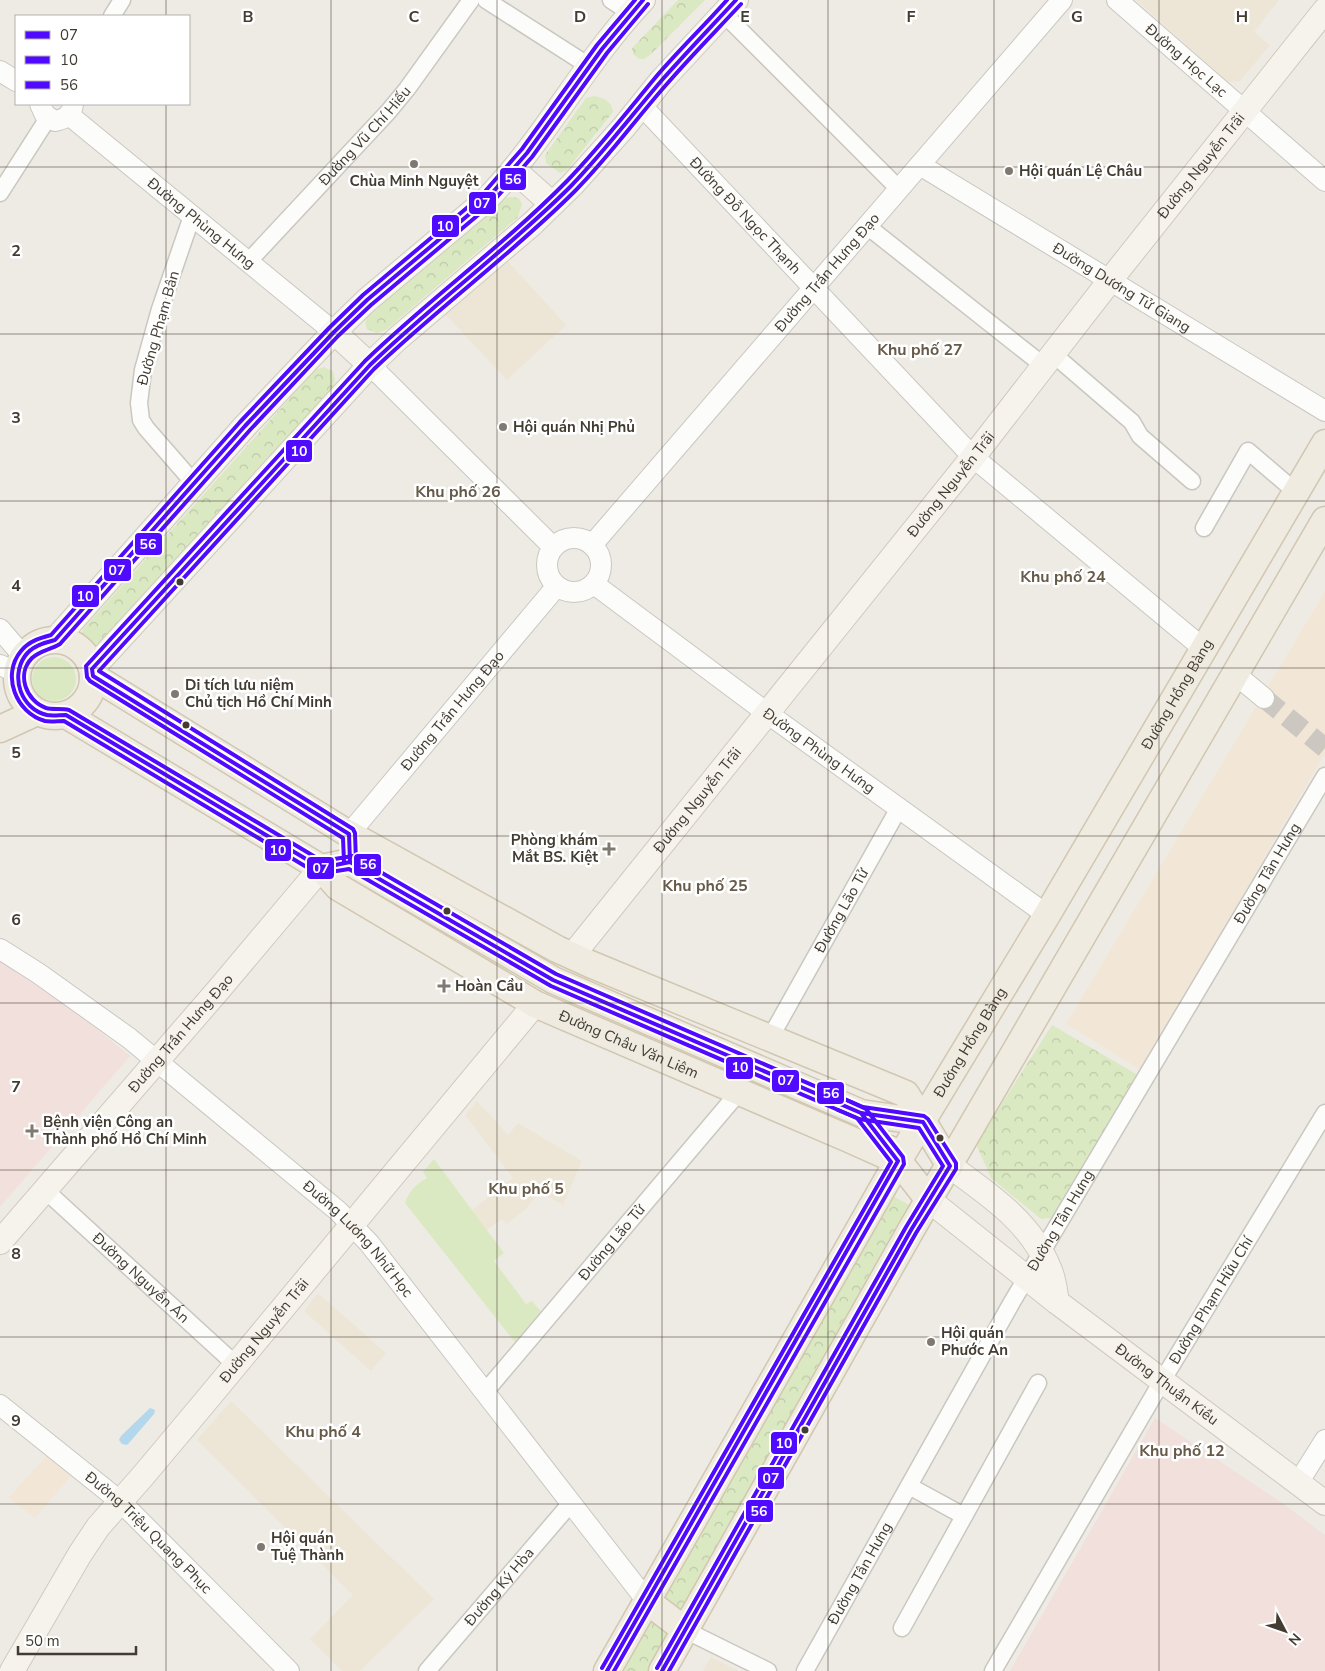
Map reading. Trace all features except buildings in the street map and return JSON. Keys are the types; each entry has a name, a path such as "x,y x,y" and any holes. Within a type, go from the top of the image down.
{"main road":[{"path":"55,640 194,483 334,332 367,300 485,201 514,170 589,66 637,7"},
{"path":"93,673 370,365 397,338 504,249 552,204 594,162 661,81 730,7"},
{"name":"Đường Nguyễn Trãi","path":"572,956 973,457 1110,280 1325,10"},
{"path":"514,170 552,204"},
{"path":"334,332 370,365"},
{"name":"Đường Hồng Bàng","path":"607,1671 898,1162 1047,915 1325,443"},
{"path":"662,1671 929,1200 1325,520"},
{"path":"55,640 75,645 89,660 93,673 92,688 85,701 77,709 66,715 56,717 46,716 30,708 19,694 11,671 30,648 37,644 55,640"},
{"path":"1204,649 1235,674"},
{"path":"93,673 349,834 572,956 906,1094 950,1166 997,1201 1030,1233 1050,1269 1057,1302"},
{"path":"0,729 37,712"},
{"name":"Đường Châu Văn Liêm","path":"66,715 321,868 338,887 535,1004 898,1162"},
{"path":"321,868 350,862 349,834"},
{"path":"321,868 349,834"},
{"name":"Đường Châu Văn Liêm","path":"350,862 553,980 861,1113 923,1122"},
{"name":"Đường Trần Hưng Đạo","path":"0,1242 321,868"},
{"path":"1047,915 1080,940"},
{"path":"535,1004 572,956"},
{"name":"Đường Nguyễn Trãi","path":"12,1671 80,1554 98,1527 353,1225 535,1004"},
{"path":"739,1092 770,1038"},
{"name":"Đường Châu Văn Liêm","path":"861,1113 898,1162"},
{"path":"898,1162 929,1200"},
{"name":"Đường Thuận Kiều","path":"929,1200 1057,1302 1325,1503"},
{"path":"647,1600 686,1630"}],"street":[{"path":"113,15 122,0"},
{"name":"Đường Vũ Chí Hiếu","path":"248,262 388,112 407,89 471,0"},
{"path":"486,0 589,66"},
{"path":"611,0 637,7"},
{"name":"Đường Trần Hưng Đạo","path":"592,545 1062,0"},
{"name":"Đường Học Lạc","path":"1117,0 1325,181"},
{"path":"730,7 899,189"},
{"path":"0,71 15,80"},
{"name":"Đường Đỗ Ngọc Thạnh","path":"641,105 973,457 1204,649"},
{"path":"0,193 44,111 55,121 60,120 71,109"},
{"name":"Đường Phùng Hưng","path":"71,109 192,216 334,332"},
{"name":"Đường Dương Tử Giang","path":"920,164 1325,411"},
{"name":"Đường Phạm Bân","path":"192,216 153,334 142,376 138,403 141,420 146,428 194,483"},
{"path":"867,226 1132,422 1140,436 1192,481"},
{"path":"370,365 553,547"},
{"path":"1204,528 1248,451 1296,492"},
{"path":"572,538 586,540 592,545 602,564 601,572 594,584 587,590 571,593 556,587 549,577 546,565 553,547 559,542 572,538"},
{"name":"Đường Phùng Hưng","path":"594,584 767,713 1047,915"},
{"name":"Đường Trần Hưng Đạo","path":"349,834 556,587"},
{"path":"0,629 11,671"},
{"path":"1235,674 1264,698"},
{"name":"Đường Tân Hưng","path":"805,1671 1042,1252 1325,776"},
{"name":"Đường Lão Tử","path":"770,1038 899,808"},
{"name":"Đường Lương Nhữ Học","path":"0,948 38,973 157,1061 353,1225 647,1600"},
{"name":"Đường Lão Tử","path":"485,1392 739,1092"},
{"name":"Đường Phạm Hữu Chí","path":"993,1671 1162,1381 1324,1117"},
{"name":"Đường Nguyễn Án","path":"45,1190 236,1365"},
{"path":"902,1628 1038,1383"},
{"name":"Đường Triệu Quang Phục","path":"0,1405 120,1502 289,1671"},
{"path":"1298,1483 1325,1440"},
{"path":"909,1486 964,1516"},
{"name":"Đường Ký Hòa","path":"427,1671 571,1503"},
{"path":"686,1630 768,1671"}],"shaded area":[{"path":"1136,0 1279,0 1254,32 1270,45 1240,81 1228,82"},
{"path":"505,258 566,325 507,380 445,314"},
{"path":"1325,591 1325,753 1141,1070 1066,1024"},
{"name":"Bệnh viện Công an Thành phố Hồ Chí Minh","path":"0,960 89,1023 130,1056 0,1207"},
{"path":"477,1101 508,1135 518,1123 582,1161 563,1205 539,1192 527,1208 507,1224 502,1219 487,1230 472,1210 513,1178 465,1115"},
{"path":"318,1293 386,1353 371,1371 304,1311"},
{"path":"231,1401 434,1599 360,1671 342,1671 310,1639 353,1595 197,1440"},
{"path":"1155,1418 1282,1503 1325,1535 1325,1671 1010,1671"},
{"path":"47,1455 71,1476 35,1518 8,1498"},
{"path":"711,1657 739,1671 703,1671"}],"green space":[{"path":"678,0 705,0 651,54 644,59 639,59 633,54 632,48"},
{"path":"594,96 607,101 611,105 613,112 567,170 560,173 546,163 545,155 586,98"},
{"path":"505,198 519,198 522,204 518,217 386,330 377,333 367,329 365,323 368,315"},
{"path":"324,367 333,371 335,379 333,388 99,643 91,646 83,644 80,636 84,628 315,370"},
{"path":"54,657 66,661 72,667 76,679 72,691 66,697 54,701 42,697 36,691 32,679 36,667 42,661"},
{"path":"1052,1025 1138,1075 1053,1218 1041,1219 991,1178 976,1144"},
{"path":"434,1159 504,1253 494,1261 526,1304 532,1301 544,1315 518,1346 405,1203 413,1188 427,1178 423,1172"},
{"path":"891,1195 915,1208 650,1671 618,1671"}],"water":[{"path":"150,1408 155,1410 154,1414 127,1445 122,1444 119,1440 121,1436"}],"tunnel":[{"path":"1264,698 1325,748"}],"transit line":[{"name":"10","path":"635,0 597,45 522,149 481,196 363,295 329,328 240,422 51,635 31,642 21,651 12,671 12,682 19,702 35,717 45,721 64,721 318,874 349,869 551,986 859,1119 919,1128 943,1166 906,1227 657,1668"},
{"name":"07","path":"643,0 602,49 527,153 485,201 367,300 334,332 245,426 55,640 39,645 25,656 18,673 21,691 25,699 38,712 49,715 66,715 321,868 350,862 553,980 861,1113 923,1122 950,1166 911,1230 662,1671"},
{"name":"56","path":"344,862 343,838 90,681 87,677 86,666 365,361 415,315 517,228 566,182 601,144 664,68 727,0"},
{"name":"07","path":"350,862 349,834 93,676 92,669 370,365 419,320 521,233 570,187 662,80 736,0"},
{"name":"56","path":"648,4 607,53 532,157 490,205 371,305 338,336 250,430 60,644 32,658 27,664 24,679 29,693 39,704 49,709 69,710 322,861 353,856 556,974 863,1107 924,1116 928,1119 956,1163 956,1169 916,1233 669,1671"},
{"name":"10","path":"356,862 355,833 353,829 99,671 374,369 526,237 575,191 675,75 741,4"},
{"name":"10","path":"614,1671 904,1164 903,1157 866,1109 842,1098"},
{"name":"07","path":"607,1671 898,1161 861,1113 840,1104"},
{"name":"56","path":"602,1668 891,1162 857,1118 838,1110"}],"place":[{"name":"Chùa Minh Nguyệt","path":"414,164"},
{"name":"Hội quán Lệ Châu","path":"1009,171"},
{"name":"Hội quán Nhị Phủ","path":"503,427"},
{"name":"Di tích lưu niệm Chủ tịch Hồ Chí Minh","path":"175,694"},
{"name":"Phòng khám Mắt BS. Kiệt","path":"609,849"},
{"name":"Hoàn Cầu","path":"444,986"},
{"name":"Bệnh viện Công an Thành phố Hồ Chí Minh","path":"32,1131"},
{"name":"Hội quán Phước An","path":"931,1342"},
{"name":"Hội quán Tuệ Thành","path":"261,1547"}],"district":[{"name":"Khu phố 27","path":"920,349"},
{"name":"Khu phố 26","path":"458,491"},
{"name":"Khu phố 24","path":"1063,576"},
{"name":"Khu phố 25","path":"705,885"},
{"name":"Khu phố 5","path":"526,1188"},
{"name":"Khu phố 4","path":"323,1431"},
{"name":"Khu phố 12","path":"1182,1450"}]}
